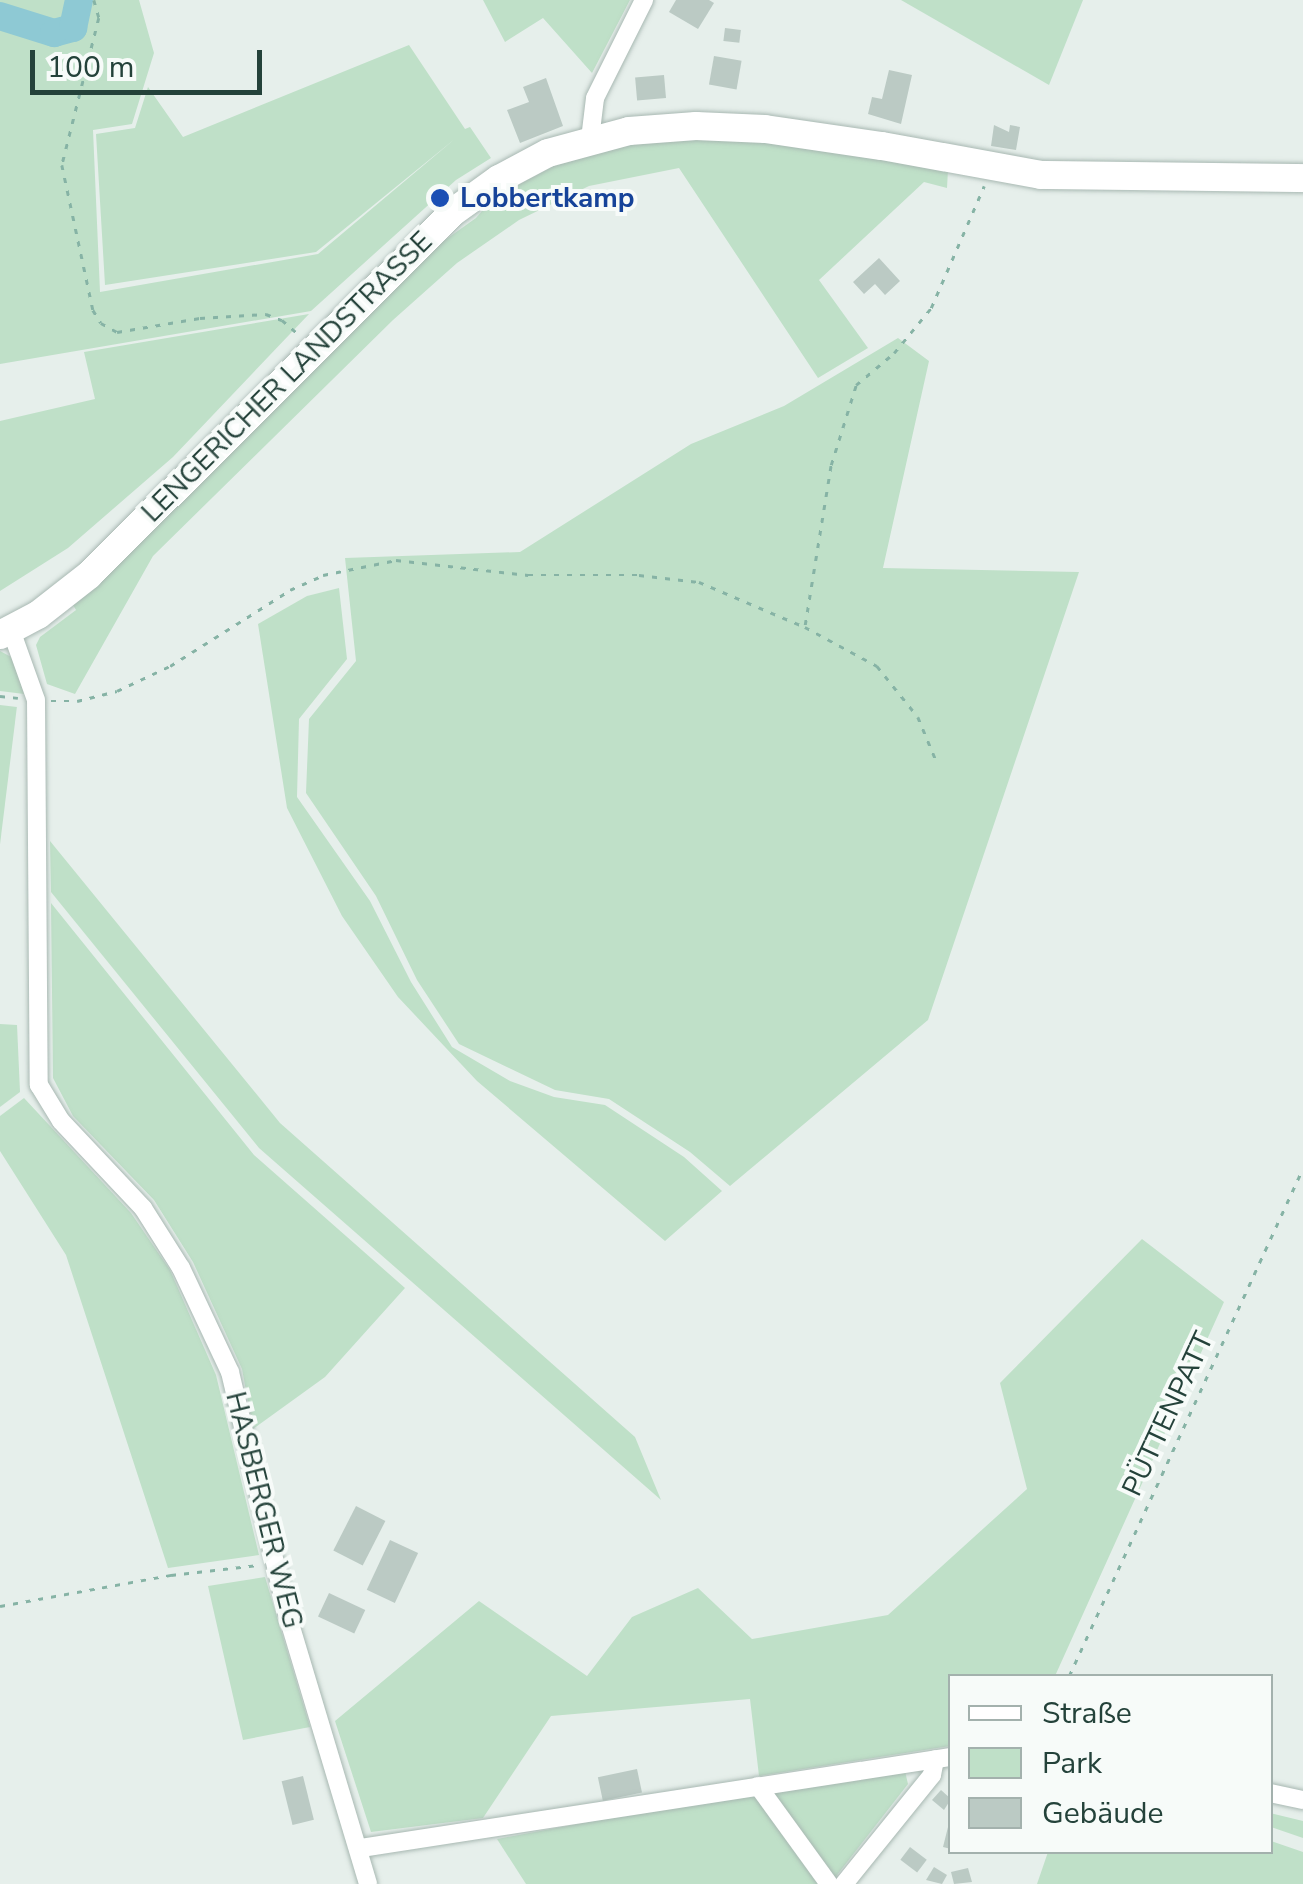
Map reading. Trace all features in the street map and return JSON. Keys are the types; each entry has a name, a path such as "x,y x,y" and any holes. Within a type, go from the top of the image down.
{"main road":[{"name":"LENGERICHER LANDSTRASSE","path":"5,632 62,598 89,574 465,202 548,153 590,140 696,126 764,129 1041,176 1303,178"}],"street":[{"path":"590,140 595,98 644,0"},
{"name":"HASBERGER WEG","path":"5,632 36,700 39,1084 61,1122 143,1208 181,1268 230,1372 275,1563 361,1848 368,1884"},
{"path":"361,1848 943,1758"},
{"path":"844,1884 943,1758"},
{"path":"758,1786 829,1884"},
{"path":"1273,1793 1303,1800"}],"path":[{"path":"94,0 98,18 62,165 93,310 101,323 117,332 200,318 266,314 282,320 302,338"},
{"path":"805,627 831,464 856,385 894,352 931,308 992,168"},
{"path":"36,700 77,701 117,691 170,666 290,590 322,575 396,560 528,575 639,575 699,582 805,627 877,666 918,717 936,760"},
{"name":"PÜTTENPATT","path":"1070,1674 1303,1168"},
{"path":"0,1606 171,1575 275,1563"}],"green space":[{"path":"0,0 139,0 154,53 132,124 93,130 100,292 318,254 456,138 316,252 105,285 96,134 135,128 148,87 183,137 409,45 465,129 470,127 491,158 456,180 311,311 0,364"},
{"path":"483,0 630,0 592,73 543,18 505,42"},
{"path":"901,0 1083,0 1049,85"},
{"path":"703,138 760,139 948,170 947,188 924,182 819,280 868,348 818,378 679,168 589,186 519,220 457,263 393,320 153,556 75,694 47,684 36,645 40,637 76,610 73,605 417,260 476,218 493,198 554,166 622,146"},
{"path":"309,314 173,457 68,548 0,591 0,421 95,399 84,352"},
{"path":"898,338 929,361 883,568 1079,572 928,1020 730,1186 690,1152 609,1099 555,1090 459,1044 417,980 376,896 306,793 309,719 356,661 345,558 520,552 691,444 784,406"},
{"path":"339,588 347,659 299,719 297,797 370,901 411,982 452,1047 510,1081 554,1097 605,1105 684,1157 722,1191 665,1241 477,1081 398,997 342,916 287,808 258,624 307,596"},
{"path":"0,651 15,659 24,694 0,691"},
{"path":"0,705 17,707 0,844"},
{"path":"50,841 280,1123 635,1437 661,1500 259,1148 51,892"},
{"path":"51,903 254,1155 405,1288 325,1377 253,1429 242,1369 193,1262 154,1200 73,1116 53,1078"},
{"path":"0,1024 17,1025 20,1092 0,1107"},
{"path":"24,1098 131,1213 170,1270 216,1375 259,1555 168,1568 66,1255 0,1151 0,1116"},
{"path":"1142,1239 1224,1302 1056,1674 948,1674 948,1746 759,1776 750,1699 551,1716 483,1818 371,1832 335,1721 479,1601 587,1676 632,1617 698,1588 752,1639 888,1615 1027,1489 1000,1383"},
{"path":"265,1577 310,1727 243,1740 208,1586"},
{"path":"903,1763 908,1784 830,1884 526,1884 497,1839"},
{"path":"1273,1814 1303,1821 1303,1838 1273,1828"},
{"path":"1273,1842 1303,1852 1303,1884 1037,1884 1047,1854 1273,1854"}],"building":[{"path":"676,0 714,3 698,29 669,12"},
{"path":"725,28 741,30 739,43 723,41"},
{"path":"714,56 742,61 737,89 709,85"},
{"path":"889,70 912,75 901,124 868,114 872,97 882,99"},
{"path":"664,75 666,98 637,100 635,78"},
{"path":"546,78 563,126 520,143 507,110 529,102 523,87"},
{"path":"994,125 1009,132 1010,125 1020,127 1016,150 991,146"},
{"path":"879,258 900,281 885,295 875,284 864,294 853,282"},
{"path":"356,1506 385,1521 363,1566 333,1551"},
{"path":"390,1540 418,1553 395,1603 367,1590"},
{"path":"329,1593 365,1610 354,1633 318,1617"},
{"path":"637,1769 642,1792 603,1801 598,1777"},
{"path":"303,1776 314,1820 293,1825 282,1781"},
{"path":"941,1790 948,1796 948,1804 944,1810 932,1800"},
{"path":"910,1847 927,1860 917,1872 900,1860"},
{"path":"934,1867 947,1875 942,1884 926,1880"},
{"path":"968,1868 972,1882 954,1884 951,1872"}],"waterway":[{"path":"0,16 54,33 73,28 79,0"}],"place":[{"name":"Lobbertkamp","path":"440,198"}]}
